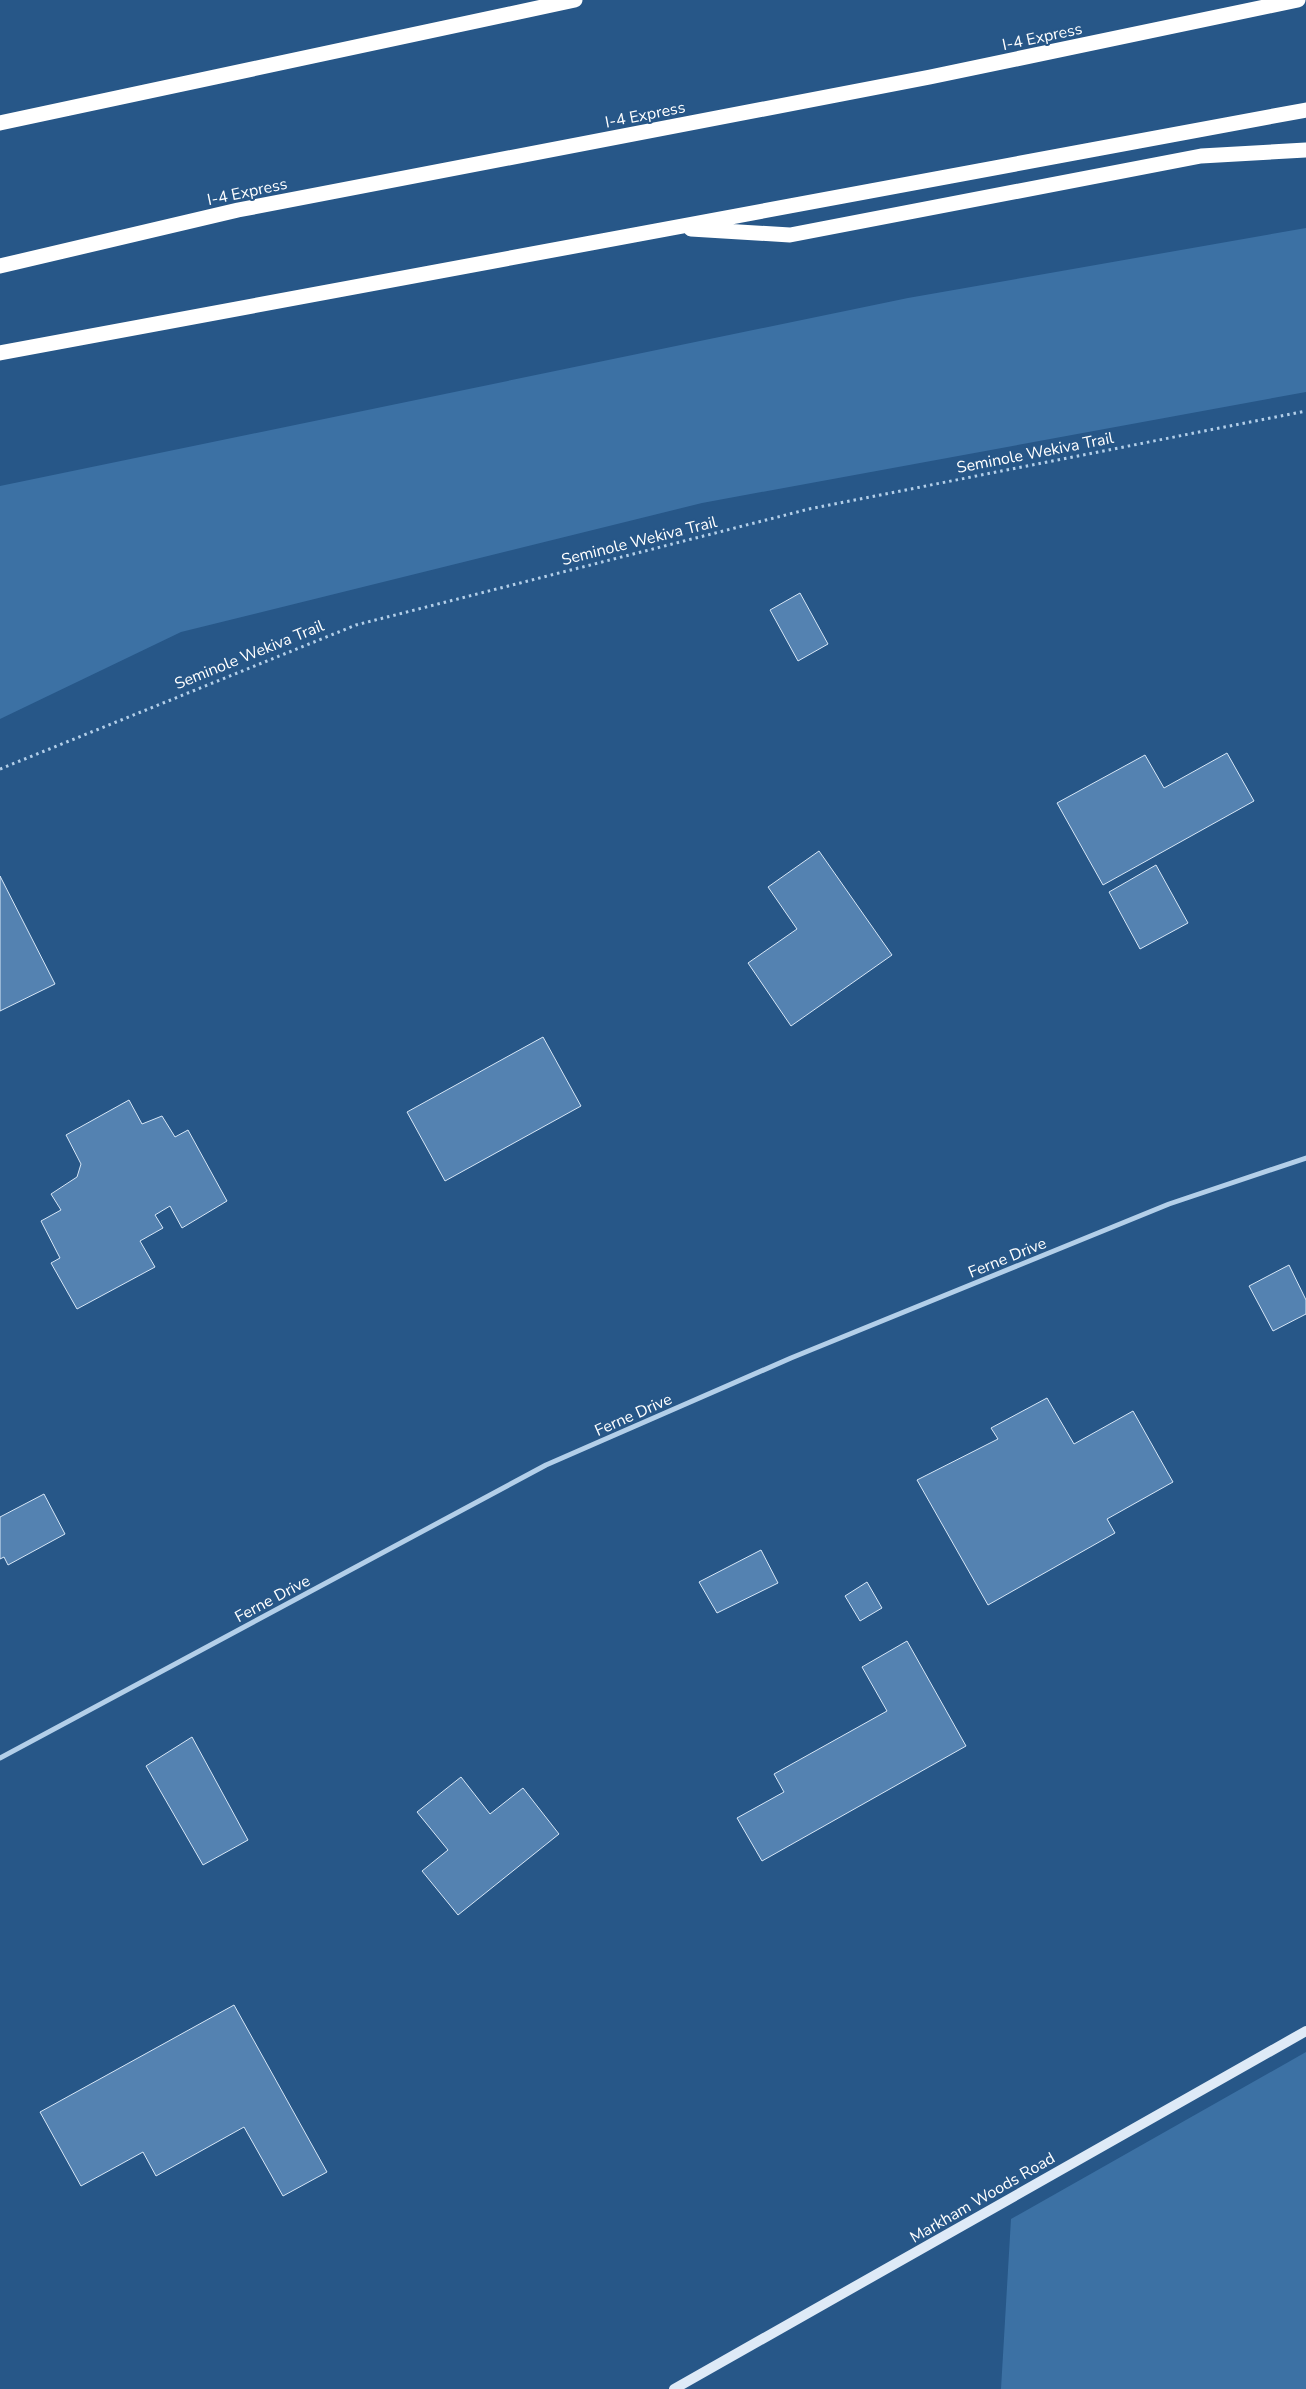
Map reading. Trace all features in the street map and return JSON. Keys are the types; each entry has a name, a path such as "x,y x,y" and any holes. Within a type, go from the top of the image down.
{"highway":[{"path":"0,123 575,0"},
{"name":"I-4 Express","path":"0,266 238,210 930,77 1298,0"},
{"path":"0,353 1306,110"},
{"path":"667,228 790,235 1201,156 1306,150"}],"main road":[{"name":"Markham Woods Road","path":"674,2389 1306,2031"}],"street":[{"name":"Ferne Drive","path":"0,1758 546,1465 791,1358 1169,1204 1306,1158"}],"path":[{"name":"Seminole Wekiva Trail","path":"0,769 356,624 809,509 1306,411"}],"shaded area":[{"path":"1306,228 1306,392 702,503 181,632 0,719 0,486 908,298"},
{"path":"1306,2052 1306,2389 1001,2389 1011,2219"}],"building":[{"path":"800,593 828,644 798,661 770,610"},
{"path":"1227,753 1254,801 1103,885 1057,803 1145,755 1164,788"},
{"path":"819,851 892,955 791,1026 748,963 797,929 768,887"},
{"path":"1156,865 1188,923 1140,949 1109,892"},
{"path":"0,876 55,984 0,1011"},
{"path":"543,1037 581,1106 445,1181 407,1112"},
{"path":"129,1100 142,1124 162,1116 175,1137 188,1130 227,1201 182,1228 170,1206 155,1215 163,1228 140,1241 155,1267 77,1309 51,1263 60,1258 41,1221 61,1210 51,1194 77,1177 81,1164 66,1135"},
{"path":"1289,1265 1306,1300 1306,1314 1273,1331 1249,1286"},
{"path":"1047,1398 1074,1444 1133,1411 1173,1482 1107,1519 1115,1533 988,1605 917,1480 998,1439 991,1428"},
{"path":"44,1494 65,1534 8,1565 4,1557 0,1559 0,1517"},
{"path":"761,1550 778,1583 717,1613 699,1582"},
{"path":"867,1582 882,1608 860,1621 845,1596"},
{"path":"907,1641 966,1746 762,1861 737,1818 784,1792 774,1774 887,1711 862,1667"},
{"path":"192,1737 248,1840 203,1865 146,1766"},
{"path":"461,1777 490,1814 523,1788 559,1834 458,1915 422,1871 448,1850 417,1812"},
{"path":"234,2005 327,2172 283,2196 244,2127 156,2176 143,2152 81,2186 40,2112"}]}
